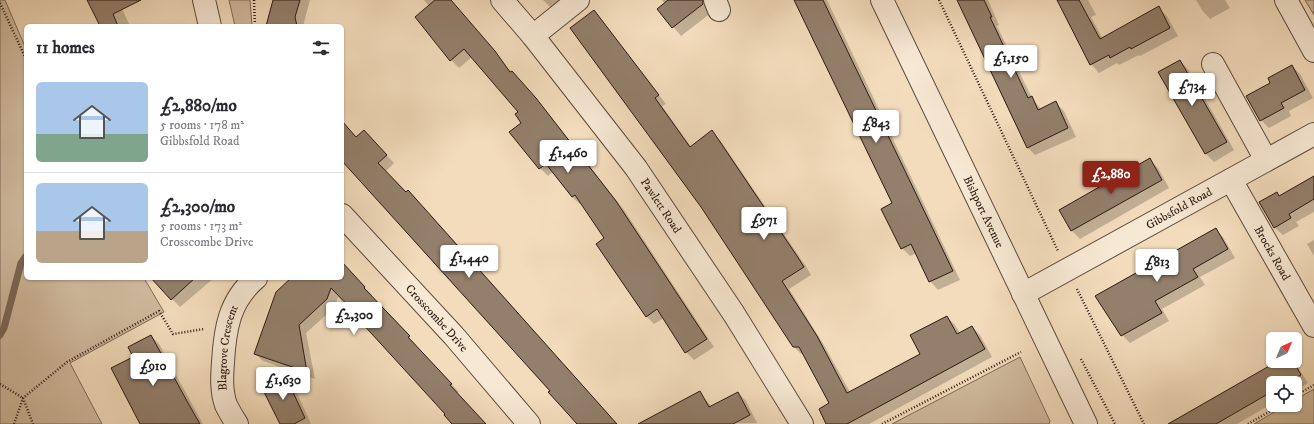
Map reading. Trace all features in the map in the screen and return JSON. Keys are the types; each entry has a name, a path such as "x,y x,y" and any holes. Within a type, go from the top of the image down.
{"street":[{"path":"204,0 210,24"},
{"name":"Pawlett Road","path":"502,0 533,36 636,168 734,314 802,424"},
{"path":"533,36 578,0"},
{"name":"Bishport Avenue","path":"882,0 1086,424"},
{"path":"1286,0 1314,51"},
{"path":"1214,64 1266,160"},
{"name":"Gibbsfold Road","path":"1023,294 1314,134"},
{"name":"Brocks Road","path":"1231,180 1314,326"},
{"name":"Crosscombe Drive","path":"344,217 454,336 527,423"},
{"name":"Blagrove Crescent","path":"236,424 226,404 221,381 226,325 241,294 254,280"}],"path":[{"path":"254,0 255,24"},
{"path":"939,0 1067,270 1144,424"},
{"path":"0,3 24,55"},
{"path":"14,424 23,398 67,362 158,311 173,334 226,325"},
{"path":"882,424 1021,352"},
{"path":"0,384 23,398 32,424"},
{"path":"1302,392 1314,385"},
{"path":"1248,424 1268,412"}],"shaded area":[{"path":"0,0 5,0 24,44 24,280 145,280 164,312 70,363 102,424 0,424"},
{"path":"229,0 250,0 252,24 235,24"},
{"path":"1305,0 1314,0 1314,15"},
{"path":"1020,357 1050,421 1049,424 892,424"},
{"path":"1314,389 1314,424 1254,424 1274,412 1302,412 1302,396"}],"building":[{"path":"87,0 141,0 113,14 117,24 99,24"},
{"path":"273,0 300,0 295,17 297,24 267,24"},
{"path":"435,0 451,0 495,51 510,72 512,71 536,98 616,201 707,339 685,353 657,309 646,317 596,244 604,238 575,195 572,197 546,164 539,169 509,132 521,123 515,114 518,112 464,49 450,61 415,17"},
{"path":"668,0 703,0 703,4 672,28 657,9"},
{"path":"794,0 823,0 953,271 929,282 911,244 901,249 881,209 892,203"},
{"path":"957,0 984,0 992,17 990,17 1028,98 1032,96 1038,110 1056,101 1068,128 1027,148"},
{"path":"1057,0 1079,0 1100,39 1159,6 1170,28 1131,49 1130,47 1110,58 1109,55 1090,65"},
{"path":"594,10 659,95 655,98 690,147 712,130 797,256 804,267 782,281 817,336 847,393 920,354 910,335 947,316 957,334 972,326 985,349 847,424 826,424 819,409 829,403 799,347 793,347 701,207 570,28"},
{"path":"1180,60 1227,142 1205,154 1158,72"},
{"path":"1292,65 1305,90 1281,103 1284,108 1260,121 1246,96 1270,83 1268,78"},
{"path":"344,123 356,137 364,130 387,155 378,163 406,192 408,190 617,424 577,424 548,392 550,391 344,163"},
{"path":"1150,158 1162,180 1071,231 1059,210"},
{"path":"1314,176 1314,199 1289,214 1291,218 1274,228 1259,202 1277,192 1279,196"},
{"path":"1216,228 1228,249 1193,269 1198,277 1155,301 1162,313 1121,336 1095,296"},
{"path":"344,264 365,287 364,288 410,336 408,337 452,384 450,385 486,424 452,424 444,415 445,414 360,321 361,319 331,288 327,299 299,325 307,372 254,354 276,292 289,280 344,280"},
{"path":"153,280 193,280 171,300"},
{"path":"151,335 200,424 140,424 111,368 133,357 128,347"},
{"path":"1266,368 1297,368 1301,375 1266,376 1266,395 1216,424 1168,424"},
{"path":"285,375 305,418 294,424 280,424 261,386"},
{"path":"700,391 709,407 738,392 750,415 733,424 638,424"}],"waterway":[{"path":"0,335 4,328 21,263 24,259"}]}
